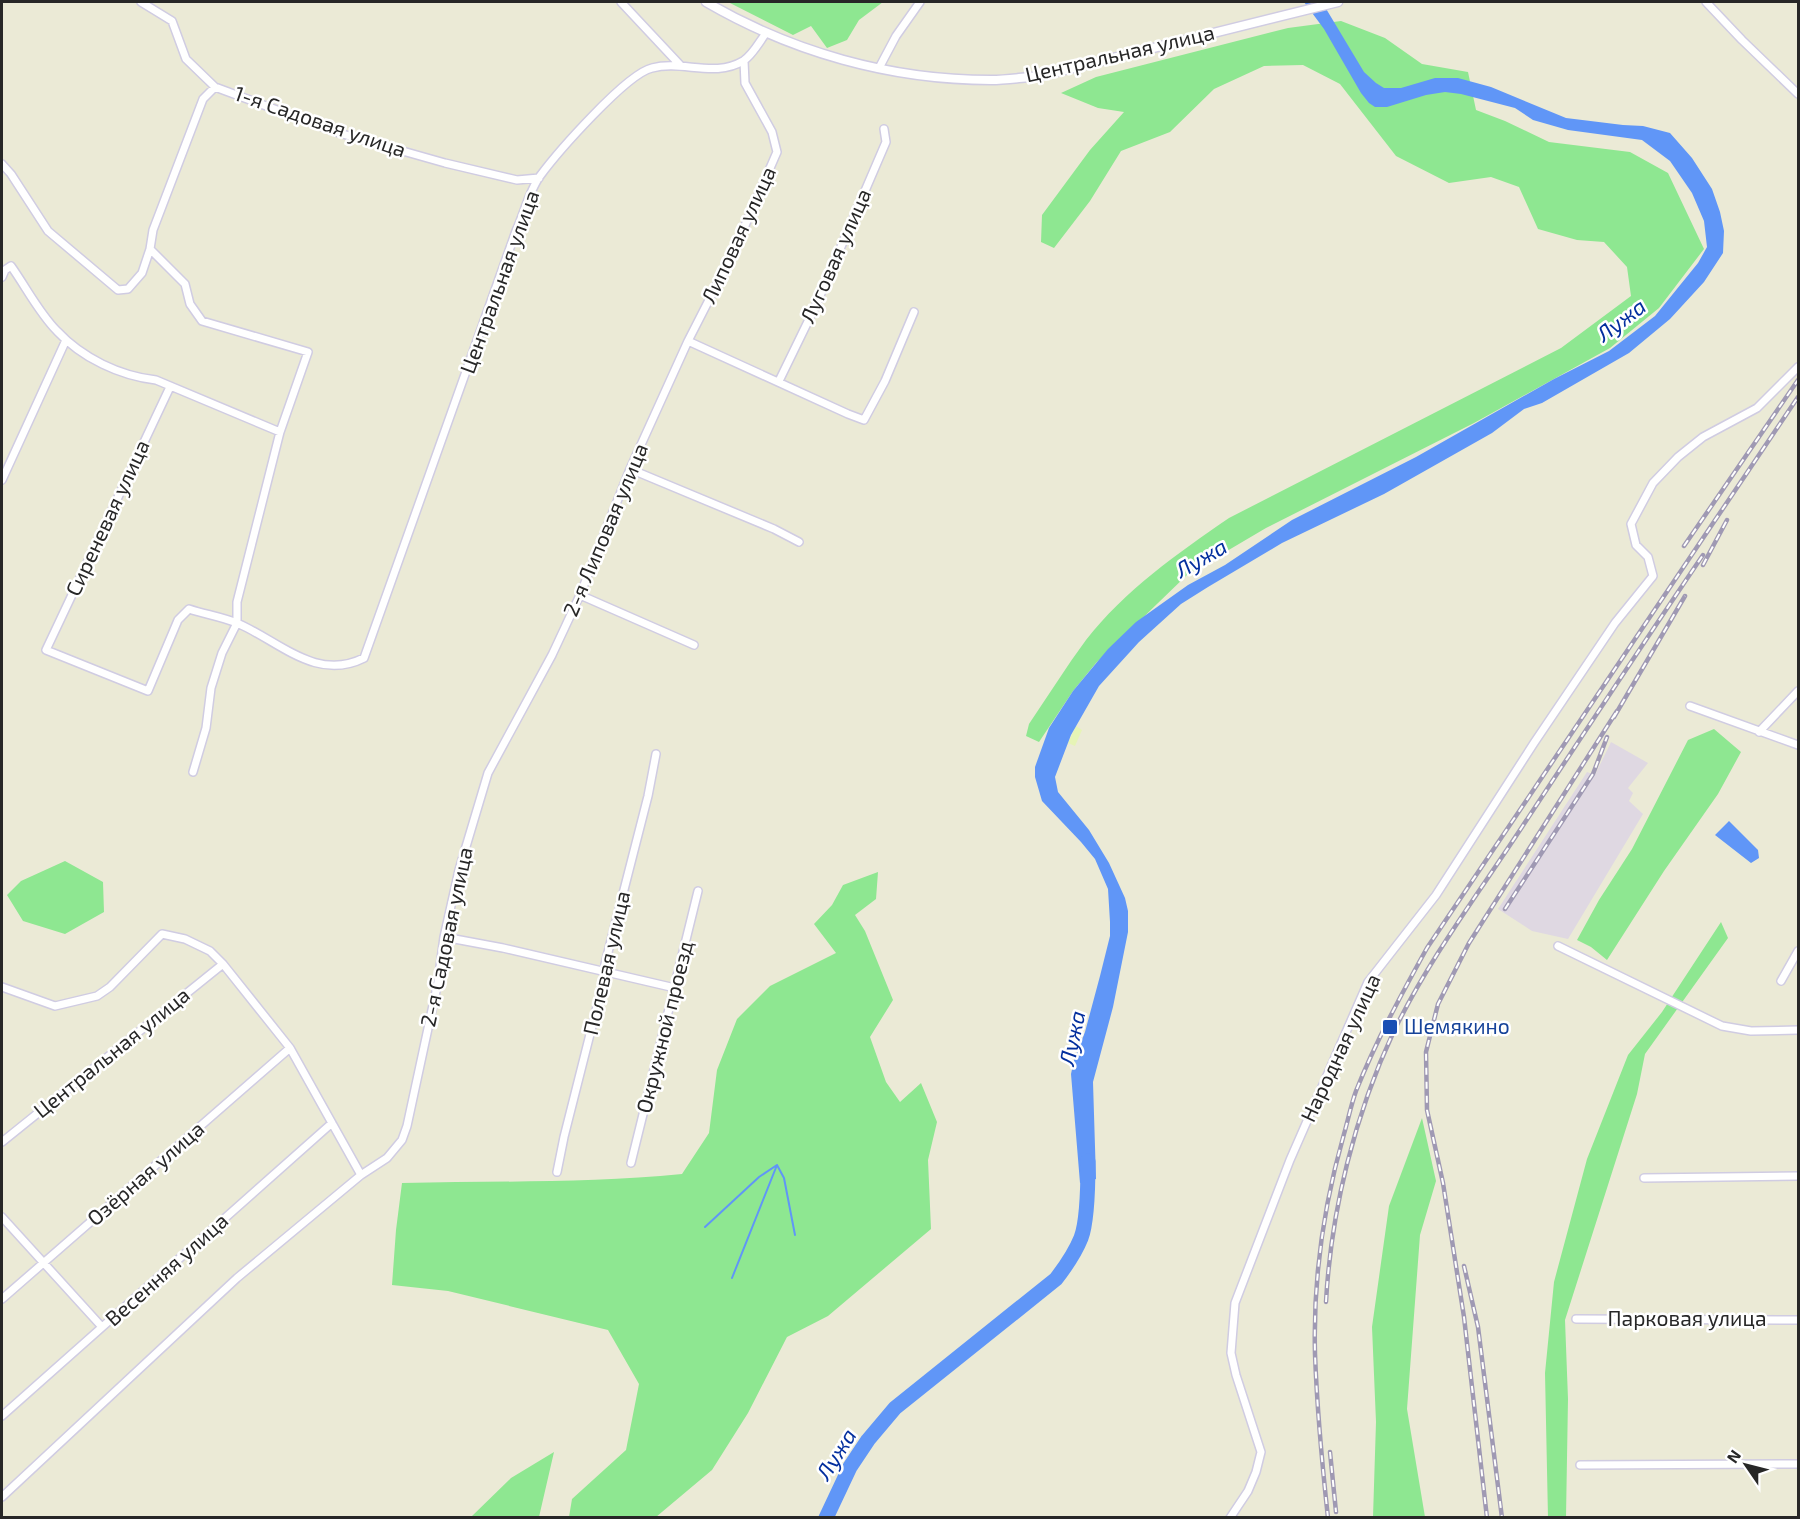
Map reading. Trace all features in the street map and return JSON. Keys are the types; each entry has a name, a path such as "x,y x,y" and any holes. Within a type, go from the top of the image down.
{"street":[{"name":"1-я Садовая улица","path":"141,2 172,21 186,59 214,87 339,133 445,163 517,180 539,178"},
{"path":"621,2 680,65"},
{"name":"Центральная улица","path":"706,2 766,33 831,57 879,68 993,80 1041,76 1338,2"},
{"path":"879,68 896,36 920,2"},
{"path":"1706,2 1798,94"},
{"path":"744,61 766,33"},
{"name":"Центральная улица","path":"237,623 297,657 337,666 350,665 364,658 516,231 539,178 591,118 630,80 651,68 680,65 707,69 724,68 744,61"},
{"name":"Липовая улица","path":"688,341 733,253 777,152 772,132 745,83 744,61"},
{"path":"2,164 48,231 96,274 118,290 128,289 142,273 150,249 153,230 203,99 214,87"},
{"name":"Луговая улица","path":"779,381 816,305 886,142 884,129"},
{"path":"150,249 185,284 190,304 202,321 308,352 280,432 237,602 237,623 222,653 211,688 206,728 193,772"},
{"path":"2,277 5,270 11,266 55,330 101,364 137,378 156,380 280,432"},
{"path":"688,341 864,420 885,381 914,312"},
{"path":"2,480 66,340"},
{"name":"2-я Липовая улица","path":"518,717 552,655 580,595 630,469 688,341"},
{"name":"Народная улица","path":"1230,1518 1248,1491 1261,1452 1231,1353 1235,1304 1290,1160 1368,982 1436,895 1614,623 1653,576 1648,557 1636,545 1632,524 1653,483 1678,457 1703,437 1757,408 1798,367"},
{"name":"Сиреневая улица","path":"170,387 46,650 148,691 178,620 189,609 237,623"},
{"path":"630,469 774,529 799,542"},
{"path":"580,595 694,645"},
{"path":"1759,732 1798,691"},
{"path":"1690,706 1798,745"},
{"name":"2-я Садовая улица","path":"361,1175 387,1158 402,1140 407,1126 459,870 488,773 518,717"},
{"name":"Полевая улица","path":"557,1172 606,971 605,964 648,796 656,754"},
{"name":"Окружной проезд","path":"631,1163 698,891"},
{"path":"2,987 55,1006 97,996 110,987 162,934 185,939 210,951 290,1048 361,1175 237,1278 2,1497"},
{"path":"444,937 503,948 675,988"},
{"path":"1558,946 1722,1026 1751,1030 1798,1030"},
{"path":"1780,981 1798,951"},
{"name":"Центральная улица","path":"2,1142 223,964"},
{"name":"Озёрная улица","path":"2,1299 290,1048"},
{"name":"Весенняя улица","path":"2,1416 332,1123"},
{"path":"1644,1178 1798,1176"},
{"path":"2,1217 102,1327"},
{"name":"Парковая улица","path":"1576,1318 1798,1320"},
{"path":"1580,1465 1798,1464"}],"shaded area":[{"path":"1611,742 1648,763 1628,788 1633,793 1629,801 1643,814 1568,939 1532,931 1498,909 1587,772 1595,775"}],"green space":[{"path":"728,2 883,2 859,20 847,40 827,48 811,26 793,35"},
{"path":"1341,21 1385,38 1422,64 1468,72 1476,110 1549,142 1630,152 1668,173 1704,249 1659,308 1610,348 1474,423 1266,528 1188,574 1096,663 1073,691 1039,742 1026,736 1029,724 1086,640 1117,605 1171,559 1229,518 1561,348 1631,296 1627,267 1604,242 1577,240 1538,229 1519,187 1491,177 1449,183 1396,156 1340,84 1303,65 1264,66 1214,89 1170,132 1121,151 1090,201 1054,248 1041,242 1042,215 1090,150 1124,112 1098,108 1061,93 1096,77 1288,28"},
{"path":"1714,729 1741,752 1718,794 1664,871 1607,960 1591,947 1577,940 1599,900 1632,849 1688,740"},
{"path":"65,861 103,882 104,912 65,934 23,921 7,895 21,881"},
{"path":"878,872 876,899 855,915 865,931 893,1000 870,1037 886,1082 900,1102 921,1083 937,1122 928,1160 931,1229 828,1316 787,1337 748,1413 712,1470 656,1517 569,1517 572,1499 626,1450 639,1384 608,1330 448,1291 392,1285 402,1183 577,1180 682,1174 709,1133 717,1070 737,1019 770,986 836,953 814,924 832,905 843,885"},
{"path":"1721,922 1728,938 1645,1054 1637,1094 1565,1320 1568,1399 1566,1517 1548,1518 1545,1373 1554,1282 1587,1159 1628,1055 1662,1012"},
{"path":"1422,1118 1436,1181 1420,1235 1407,1409 1425,1517 1373,1517 1376,1422 1372,1327 1389,1206"},
{"path":"554,1452 539,1517 471,1517 511,1478"}],"sand":[{"path":"1076,726 1082,730 1075,746 1068,743"}],"water":[{"path":"1304,2 1322,2 1364,72 1384,88 1401,88 1435,78 1458,78 1491,87 1566,118 1643,126 1670,133 1692,158 1712,189 1724,231 1723,253 1704,282 1670,319 1629,353 1542,403 1524,409 1492,433 1384,494 1282,543 1208,587 1181,604 1139,642 1099,686 1071,735 1055,777 1058,792 1089,830 1109,863 1125,898 1128,911 1128,932 1113,1007 1093,1082 1096,1179 1080,1183 1071,1074 1085,1032 1110,936 1108,889 1095,859 1042,801 1035,777 1035,767 1049,728 1073,691 1108,649 1136,622 1188,585 1225,565 1292,520 1416,457 1554,379 1609,351 1655,316 1698,263 1707,247 1704,221 1692,193 1670,161 1642,140 1568,130 1533,120 1515,108 1445,92 1426,95 1387,107 1375,107 1361,93 1324,29"},
{"path":"1729,821 1758,850 1759,858 1751,863 1715,835"}],"waterway":[{"name":"Лужа","path":"826,1518 850,1467 868,1440 895,1408 1060,1274 1076,1249 1083,1230 1087,1200 1088,1161"},
{"path":"705,1227 759,1177 777,1165"},
{"path":"732,1278 777,1165 784,1178 795,1235"}],"railway":[{"path":"1684,546 1798,380"},
{"path":"1328,1518 1317,1395 1316,1299 1321,1243 1331,1188 1356,1091 1389,1018 1427,948 1798,397"},
{"path":"1703,565 1727,520"},
{"path":"1326,1302 1333,1233 1347,1163 1368,1095 1394,1031 1455,927 1703,555"},
{"path":"1614,717 1685,596"},
{"path":"1487,1518 1464,1317 1443,1183 1427,1110 1426,1052 1438,1004 1469,943 1617,711"},
{"path":"1505,909 1593,774 1607,737"},
{"path":"1464,1266 1478,1327 1502,1518"},
{"path":"1330,1452 1336,1512"}],"place":[{"name":"Шемякино","path":"1390,1027"}]}
